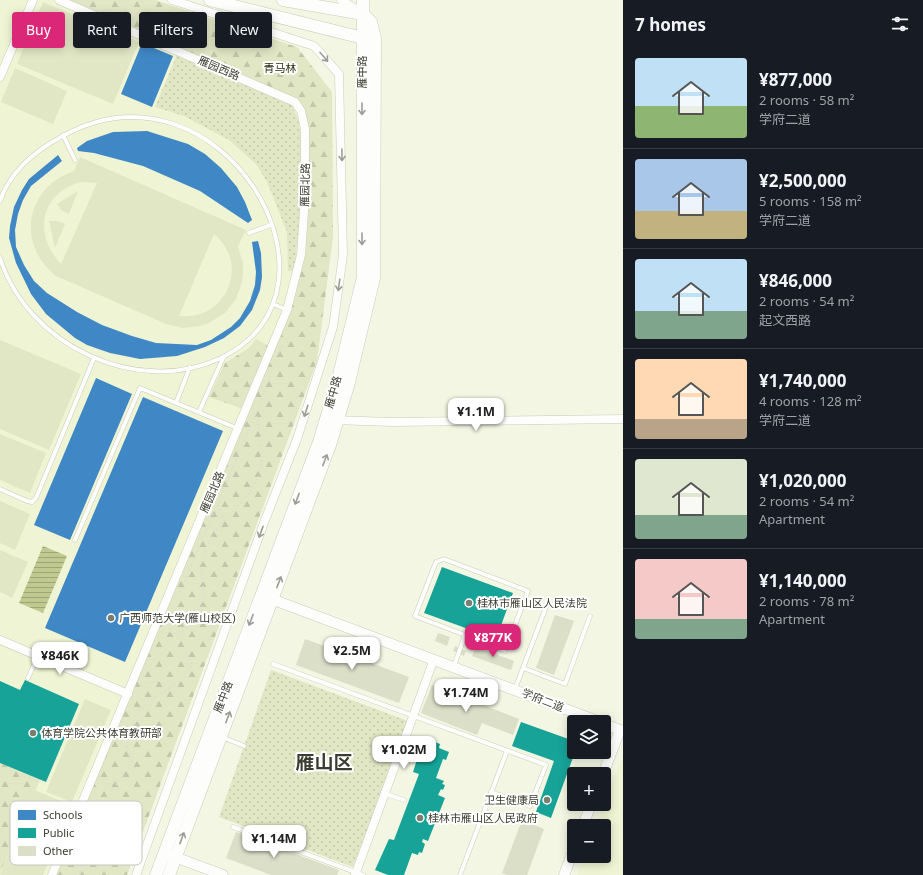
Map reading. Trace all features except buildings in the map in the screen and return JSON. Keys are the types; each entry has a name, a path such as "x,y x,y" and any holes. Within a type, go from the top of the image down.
{"main road":[{"path":"210,0 363,38"},
{"path":"283,0 363,14 363,0"},
{"name":"雁中路","path":"214,735 273,599 330,445 336,383 362,277 363,14"},
{"name":"雁中路","path":"156,875 170,855 214,735 261,595 319,442 332,420 348,386 374,278 375,38 371,22 363,14"},
{"name":"雁中路","path":"169,875 170,855"}],"street":[{"path":"0,77 33,0"},
{"name":"雁园西路","path":"59,0 291,99"},
{"path":"142,858 265,520 297,438 333,328 343,255 339,74 314,46 172,0"},
{"path":"341,0 363,14"},
{"name":"雁园北路","path":"84,801 287,310 301,255 305,197 304,121 299,106 291,99"},
{"path":"332,420 408,422 623,419"},
{"name":"学府二道","path":"261,595 582,715"},
{"path":"0,640 128,694"},
{"path":"358,874 383,793 434,659"},
{"path":"606,767 621,730 611,726"},
{"path":"170,855 223,875"},
{"path":"564,875 569,863"},
{"name":"雁园北路","path":"52,875 56,865"},
{"path":"136,875 140,865"}],"lane":[{"path":"0,201 1,192 28,159 48,143 63,135 94,122 119,117 143,117 168,121 192,131 214,144 234,161 258,193 271,225 279,266 278,281 273,304 260,328 243,345 224,356 190,367 172,370 147,370 122,367 94,358 75,349 54,335 35,318 19,297 0,258"},
{"path":"63,135 75,160"},
{"path":"249,233 271,225"},
{"path":"273,304 287,310"},
{"path":"199,412 224,356"},
{"path":"0,489 27,501 32,502 36,498 94,358"},
{"path":"176,403 190,367"},
{"path":"75,540 140,388 239,429"},
{"path":"444,559 528,591 505,651 465,635 415,616 436,562 444,559"},
{"path":"515,689 546,607"},
{"path":"523,668 565,684 590,616"},
{"path":"454,666 465,635"},
{"path":"73,670 81,652"},
{"path":"28,678 38,656"},
{"path":"273,664 546,765 530,806 491,792"},
{"path":"214,735 244,746"},
{"path":"460,875 507,751"},
{"path":"383,793 404,800"},
{"path":"233,827 358,874"}],"path":[{"path":"178,596 256,414 284,340"},
{"path":"165,625 162,632 177,633 191,625 201,613 204,603 202,567 205,553 211,539 224,520 247,496 254,486 260,470 259,425 256,414"},
{"path":"218,504 224,520"},
{"path":"127,748 135,715 185,676 192,664 177,633"},
{"path":"140,683 160,682 171,688"},
{"path":"342,715 350,693"},
{"path":"109,801 115,786 125,774 132,761 127,748 120,739 111,733"},
{"path":"289,848 296,830"},
{"path":"80,875 83,865"}],"shaded area":[{"name":"广西师范大学(雁山校区)","path":"0,0 155,0 191,12 139,12 139,48 207,48 207,17 215,20 215,48 272,48 272,39 297,47 332,92 333,237 317,361 142,834 142,801 10,801 10,865 131,865 127,875 0,875"},
{"path":"43,546 67,556 43,613 19,603"},
{"path":"623,760 623,875 577,875 581,863 611,863 611,819 599,819 602,811 611,811 611,786 620,762"}],"green space":[{"path":"59,0 155,0 191,12 139,12 139,35 131,32 131,12 86,12"},
{"path":"43,2 73,14 73,48 131,48 131,39 139,42 113,104 17,64 24,48 65,48 65,12 39,12"},
{"name":"青马林","path":"207,17 215,20 215,48 272,48 272,39 297,47 332,92 333,237 317,361 142,834 142,801 83,801 287,310 301,255 305,129 299,106 168,48 207,48"},
{"path":"177,55 291,104 298,119 302,141 299,229 294,271 288,271 287,232 267,182 256,164 229,140 184,116 155,107"},
{"path":"15,68 67,91 53,124 1,102"},
{"path":"80,157 246,230 238,246 243,264 242,282 236,299 225,313 201,326 183,328 166,324 56,276 43,263 35,248 31,233 32,218 36,203 45,190 58,179 74,171","holes":["81,182 97,183 61,264 52,253 47,240 44,228 45,216 49,205 57,195 67,187","214,234 225,247 231,261 232,275 228,288 220,300 210,310 196,315 179,316"]},
{"path":"78,191 69,214 61,210 57,204"},
{"path":"49,221 58,221 65,224 55,248"},
{"path":"256,339 269,346 243,409 209,397 225,363 249,348"},
{"path":"0,340 81,374 49,450 0,429"},
{"path":"0,434 46,453 30,493 0,480"},
{"path":"0,501 30,514 15,550 0,543"},
{"path":"0,550 28,562 12,598 0,592"},
{"path":"271,670 408,721 353,867 219,817"},
{"path":"85,699 111,710 72,801 46,792"},
{"path":"0,763 40,780 31,801 10,801 10,850 0,873"},
{"path":"35,790 60,801 30,801"},
{"path":"10,851 10,865 47,865 43,875 0,875"},
{"path":"56,865 131,865 127,875 52,875"}],"place":[{"name":"桂林市雁山区人民法院","path":"469,603"},
{"name":"广西师范大学(雁山校区)","path":"111,618"},
{"name":"体育学院公共体育教研部","path":"33,733"},
{"name":"卫生健康局","path":"547,800"},
{"name":"桂林市雁山区人民政府","path":"420,818"}],"district":[{"name":"雁山区","path":"324,762"}]}
